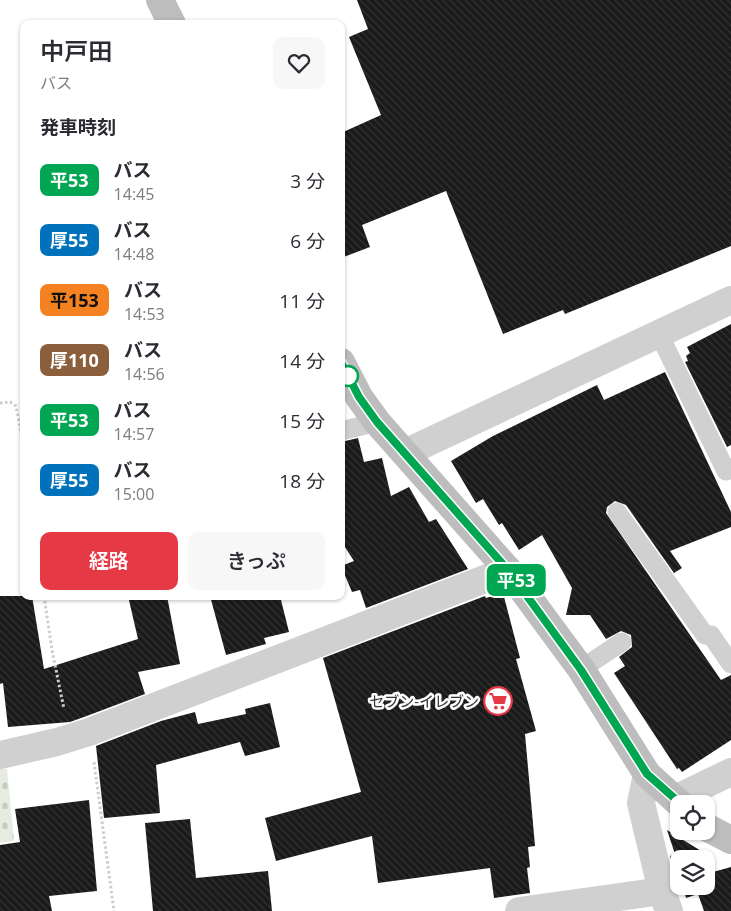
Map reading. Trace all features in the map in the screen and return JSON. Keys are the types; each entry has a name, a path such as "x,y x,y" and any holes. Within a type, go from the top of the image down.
{"street":[{"path":"160,0 170,20"},
{"path":"405,453 731,300"},
{"path":"345,370 359,397 377,422 508,570 581,670 647,774 671,795"},
{"path":"0,754 80,735 508,570"},
{"path":"689,795 731,772"},
{"path":"520,911 665,901 641,803 647,774"},
{"path":"715,832 731,840"}],"lane":[{"path":"659,334 726,471 731,468"},
{"path":"345,430 377,422"},
{"path":"617,512 705,635 711,635 731,664"},
{"path":"581,670 622,642"}],"path":[{"path":"0,403 10,402 16,406 20,427"},
{"path":"45,600 52,650 101,801 114,911"}],"green space":[{"path":"0,769 7,769 14,841 0,843"}],"building":[{"path":"357,0 731,0 731,246 565,314 563,310 503,334 446,191 362,225 370,247 345,256 345,131 381,115 349,37 368,29"},
{"path":"731,324 731,445 727,447 685,362 688,361 686,356 690,353 687,347"},
{"path":"665,372 731,512 731,527 670,551 682,568 674,573 626,505 615,501 607,507 606,513 721,680 731,675 731,740 682,772 679,768 677,769 614,673 625,666 619,657 632,647 631,635 621,631 606,639 590,615 566,615 572,588 542,535 519,550 502,523 499,525 483,499 476,503 451,461 493,436 597,385 604,400"},
{"path":"358,438 364,462 382,458 391,496 409,487 429,522 436,519 468,569 366,608 360,590 352,592 345,575 345,564 354,561 345,547 345,441"},
{"path":"503,593 520,658 516,659 536,731 525,734 535,846 528,847 530,867 527,868 530,893 494,898 490,868 378,883 372,836 276,861 265,818 361,792 323,658 485,596 486,598"},
{"path":"0,596 20,596 20,600 33,600 44,669 138,639 129,600 168,600 180,664 138,672 145,694 70,722 8,727 3,683 0,684"},
{"path":"211,600 281,600 289,632 264,638 266,644 226,655"},
{"path":"270,703 280,747 245,756 240,742 156,765 160,813 104,818 96,746 161,721 195,712 198,724 246,714 245,709"},
{"path":"89,800 97,891 49,896 52,911 0,911 0,845 20,842 15,809"},
{"path":"190,819 196,878 268,871 272,911 153,911 145,823"},
{"path":"670,840 683,840 700,850 674,850"},
{"path":"731,867 731,911 704,911 698,895 715,895 715,871"}],"bus line":[{"name":"平53","path":"345,370 359,397 377,422 508,570 528,596 581,670 647,774 671,795"}],"place":[{"name":"セブン-イレブン","path":"498,701"}]}
